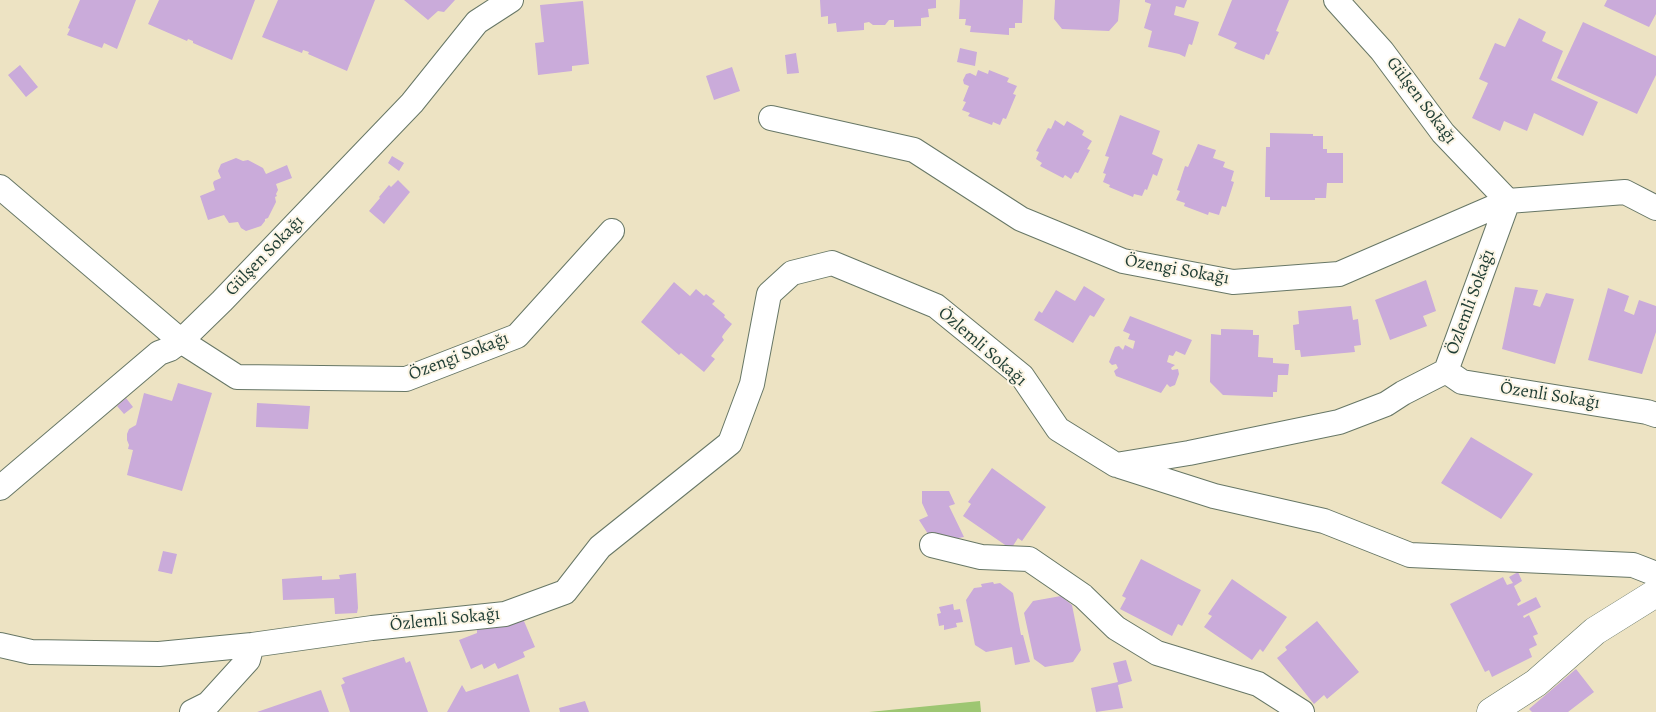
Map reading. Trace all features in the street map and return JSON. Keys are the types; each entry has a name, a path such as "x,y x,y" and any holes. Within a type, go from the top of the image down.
{"street":[{"name":"Gülşen Sokağı","path":"0,488 159,353 170,349 181,341 412,103 476,22 511,0"},
{"name":"Gülşen Sokağı","path":"1336,0 1382,50 1443,134 1508,201"},
{"name":"Özengi Sokağı","path":"771,118 914,150 1021,220 1123,262 1233,282 1340,274 1508,201 1625,192 1656,208"},
{"path":"0,187 181,341"},
{"name":"Özlemli Sokağı","path":"0,646 31,652 159,654 252,645 372,628 505,614 566,592 600,547 730,443 752,384 769,294 792,273 832,263 936,306 1022,376 1058,429 1116,465 1189,453 1339,422 1386,404 1446,371 1508,201"},
{"name":"Özengi Sokağı","path":"181,341 237,377 406,379 517,336 612,231"},
{"name":"Özenli Sokağı","path":"1446,371 1462,382 1656,415"},
{"path":"1116,465 1214,496 1324,521 1410,555 1633,565 1656,574"},
{"path":"932,545 981,557 1028,559 1083,596 1116,628 1157,653 1258,684 1302,712"},
{"path":"1491,712 1536,683 1595,631 1656,592"},
{"path":"192,712 208,704 248,660 252,645"}],"green space":[{"path":"980,701 981,712 869,712"}],"building":[{"path":"80,0 136,0 117,49 104,43 102,48 67,35"},
{"path":"159,0 255,0 232,60 193,43 193,41 188,39 187,41 148,24"},
{"path":"278,0 375,0 347,71 308,54 309,52 303,50 302,53 262,37"},
{"path":"404,0 455,0 444,12 438,11 428,20"},
{"path":"820,0 936,0 936,8 928,9 929,17 921,18 921,26 894,27 894,20 889,20 885,25 864,23 864,30 837,32 836,23 828,24 828,16 821,17"},
{"path":"960,0 1023,0 1022,23 1015,23 1015,28 1009,28 1009,35 970,32 971,26 965,25 966,19 959,19"},
{"path":"1055,0 1120,0 1118,21 1109,31 1062,29 1054,19"},
{"path":"1145,0 1187,0 1184,8 1176,6 1174,15 1199,22 1192,45 1189,44 1185,57 1148,47 1152,31 1144,28 1151,4 1145,2"},
{"path":"1232,0 1289,0 1276,31 1279,32 1269,55 1266,54 1264,60 1234,48 1237,43 1218,35"},
{"path":"1607,0 1656,0 1656,14 1649,27 1604,6"},
{"path":"583,1 589,64 572,66 572,71 538,75 535,43 544,42 540,5"},
{"path":"1519,18 1546,32 1542,41 1563,51 1551,80 1598,102 1583,136 1534,113 1527,131 1504,121 1500,131 1472,118 1488,83 1479,79 1495,43 1505,47"},
{"path":"1583,22 1656,56 1656,75 1637,114 1557,78"},
{"path":"960,48 977,52 975,66 957,62"},
{"path":"796,53 799,73 787,74 785,55"},
{"path":"20,65 38,87 26,97 8,75"},
{"path":"732,67 740,91 714,100 706,76"},
{"path":"978,70 988,74 989,70 1009,78 1007,82 1017,86 1013,94 1016,95 1006,119 1003,118 1000,125 993,122 992,125 968,116 970,113 962,110 966,102 963,101 969,86 964,84 963,80 966,74 970,73 976,76"},
{"path":"1120,115 1160,131 1152,154 1163,159 1157,176 1153,174 1147,190 1145,189 1142,196 1134,194 1133,197 1109,187 1110,185 1103,182 1106,174 1103,173 1109,157 1105,156"},
{"path":"1055,120 1064,126 1067,121 1084,131 1082,135 1092,141 1087,149 1090,150 1078,173 1075,172 1071,179 1065,175 1063,178 1040,166 1042,163 1036,159 1039,152 1036,151 1048,128 1051,129"},
{"path":"1270,133 1323,136 1323,149 1327,149 1327,153 1343,153 1343,183 1327,183 1326,198 1315,198 1315,200 1270,200 1270,197 1265,197 1266,147 1270,147"},
{"path":"1198,144 1216,150 1213,158 1225,162 1223,167 1234,171 1231,181 1234,182 1226,207 1222,206 1219,215 1209,212 1208,215 1184,206 1185,203 1176,200 1180,191 1177,190 1185,166 1188,167"},
{"path":"392,156 404,163 399,171 388,163"},
{"path":"236,158 243,161 248,160 263,168 266,174 287,165 292,178 276,184 278,190 275,197 276,202 268,218 265,219 261,226 246,231 241,228 238,222 229,223 224,215 208,220 200,196 215,190 213,183 221,178 218,171 221,164"},
{"path":"398,180 410,192 384,224 369,211 389,185 391,187"},
{"path":"1426,280 1436,311 1423,316 1427,326 1390,340 1375,300"},
{"path":"674,282 690,296 696,289 704,296 706,294 715,301 712,304 732,324 722,337 724,340 711,356 715,359 704,372 681,353 679,355 641,322"},
{"path":"1084,286 1105,299 1094,317 1090,315 1073,343 1034,320 1039,311 1042,313 1056,290 1075,301"},
{"path":"1515,287 1538,290 1533,305 1540,307 1546,293 1574,299 1555,364 1502,349"},
{"path":"1608,288 1629,296 1624,311 1634,315 1639,300 1656,306 1656,332 1642,374 1588,360"},
{"path":"1351,306 1353,320 1358,319 1361,345 1354,346 1355,352 1301,357 1300,350 1295,350 1293,325 1299,324 1298,311"},
{"path":"1130,316 1192,340 1185,355 1176,351 1173,356 1169,355 1167,362 1175,365 1171,368 1172,370 1178,369 1179,374 1175,385 1170,387 1167,384 1161,393 1116,376 1114,371 1118,368 1116,364 1112,365 1109,362 1115,347 1119,346 1123,350 1125,345 1133,349 1135,341 1128,339 1130,334 1123,331"},
{"path":"1221,329 1253,330 1253,335 1259,335 1258,357 1273,358 1273,363 1289,364 1288,375 1278,375 1277,392 1273,392 1273,397 1223,395 1210,382 1211,334 1221,335"},
{"path":"178,383 212,393 182,491 127,475 133,450 128,449 127,434 129,429 136,425 144,393 172,401"},
{"path":"126,398 133,407 124,414 117,406"},
{"path":"257,403 310,406 308,429 256,427"},
{"path":"1471,437 1533,474 1501,519 1441,483"},
{"path":"992,468 1046,507 1022,541 1018,538 1011,549 963,516 971,504 968,502"},
{"path":"922,491 949,491 955,504 949,506 964,537 947,540 928,534 919,520 928,516 922,503"},
{"path":"163,551 177,554 172,574 158,571"},
{"path":"1141,559 1201,590 1182,626 1178,624 1172,636 1120,609 1126,598 1122,596"},
{"path":"1518,572 1522,581 1514,586 1521,601 1517,604 1518,606 1536,597 1541,607 1523,616 1524,618 1529,615 1538,634 1533,636 1537,645 1529,649 1532,657 1492,677 1489,670 1485,672 1450,604 1503,577 1507,585 1513,583 1509,577"},
{"path":"356,573 357,613 335,614 334,598 283,600 282,579 322,576 322,580 340,579 339,575"},
{"path":"1232,579 1287,617 1263,652 1260,649 1252,660 1204,627 1212,616 1208,614"},
{"path":"993,582 994,584 1000,583 1013,593 1021,635 1023,635 1030,662 1015,665 1012,647 986,652 975,645 966,600 974,588 982,587 981,584"},
{"path":"1061,596 1072,605 1081,650 1073,662 1045,667 1034,659 1024,613 1033,601"},
{"path":"953,604 954,610 960,609 963,622 956,623 957,627 944,630 944,625 939,626 937,614 941,613 939,607"},
{"path":"521,614 535,647 523,652 525,657 498,669 495,663 484,669 482,664 471,669 459,640 477,633 477,625"},
{"path":"1317,621 1359,672 1327,699 1324,695 1314,704 1277,658 1287,650 1285,647"},
{"path":"404,657 406,663 410,661 428,712 350,712 341,685 345,683 342,678"},
{"path":"1126,660 1132,681 1118,685 1123,708 1096,712 1091,688 1118,682 1113,663"},
{"path":"1576,669 1594,692 1568,712 1532,712 1529,709"},
{"path":"518,674 530,712 447,712 462,685 466,692"},
{"path":"321,690 329,712 257,712"},
{"path":"585,701 589,712 560,712 559,708"}]}
